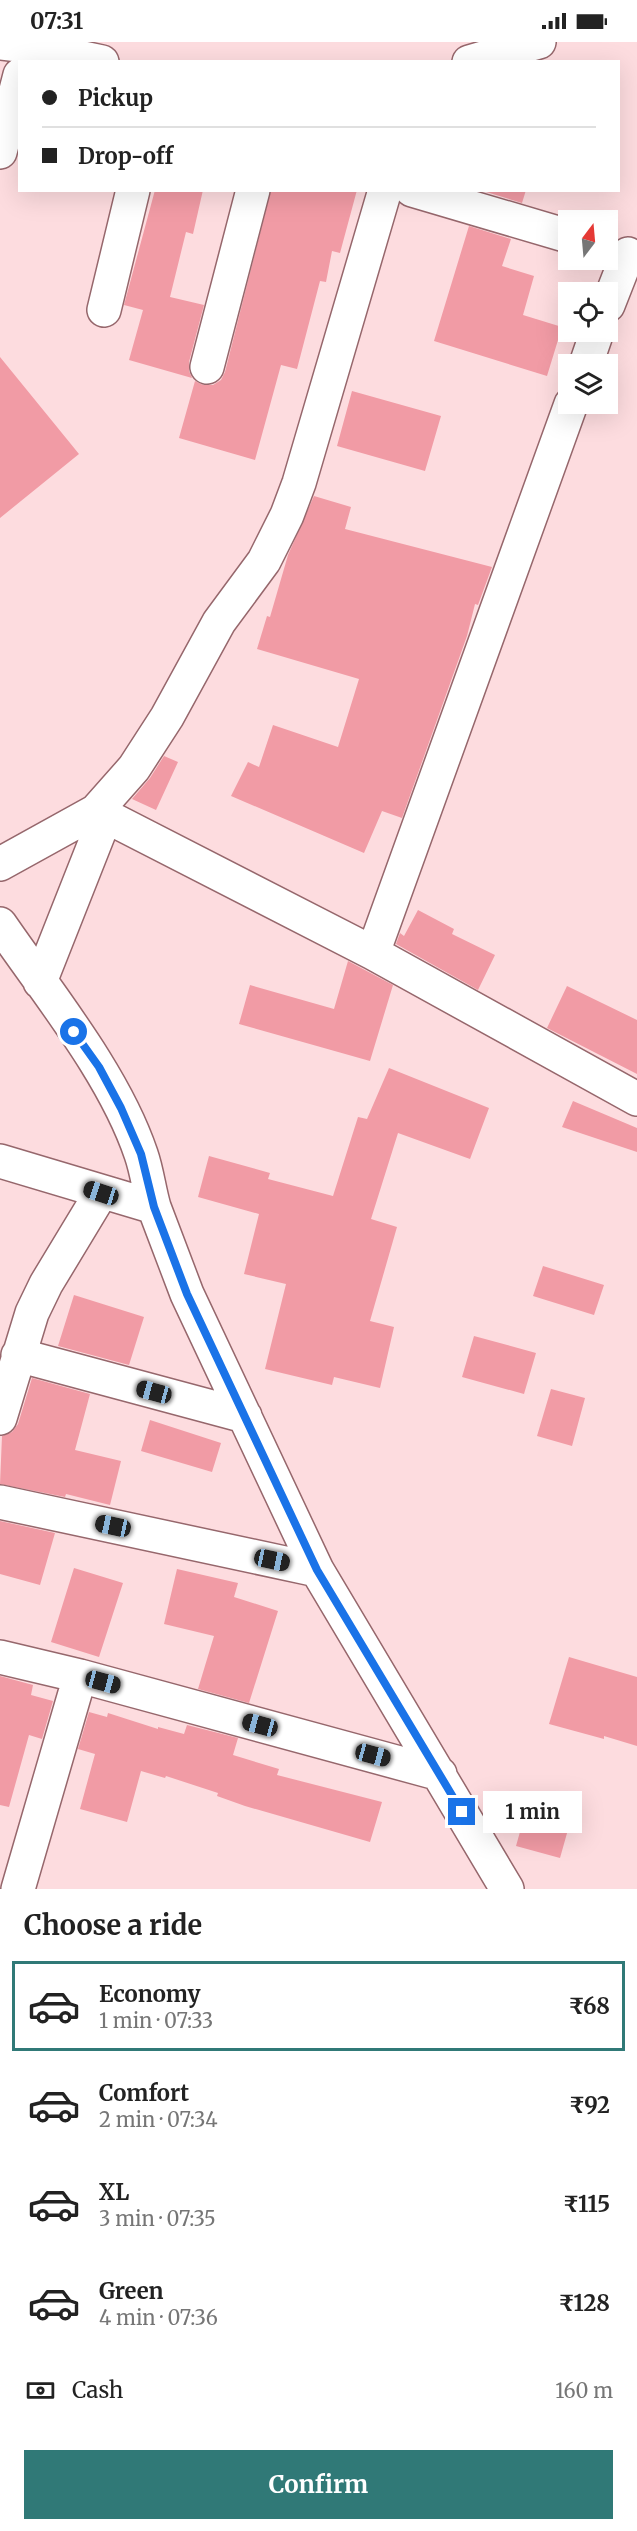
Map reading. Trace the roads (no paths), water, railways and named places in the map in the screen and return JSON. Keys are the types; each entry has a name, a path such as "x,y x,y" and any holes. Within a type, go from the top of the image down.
{"street":[{"path":"476,60 539,42"},
{"path":"0,152 17,56 74,60"},
{"path":"104,310 133,192"},
{"path":"207,367 252,192"},
{"path":"40,982 101,813 167,717 219,622 264,561 287,515 384,192"},
{"path":"419,192 558,233"},
{"path":"615,282 624,253"},
{"path":"373,953 568,414"},
{"path":"0,864 101,813"},
{"path":"101,813 373,953 637,1099"},
{"path":"0,924 99,1067 121,1108 141,1154 154,1207 187,1294 317,1570 507,1889"},
{"path":"0,1161 154,1207"},
{"path":"0,1418 32,1313 46,1284 101,1193"},
{"path":"18,1355 245,1416"},
{"path":"0,1502 317,1570"},
{"path":"0,1657 80,1676 440,1774"},
{"path":"18,1889 80,1676"}]}
